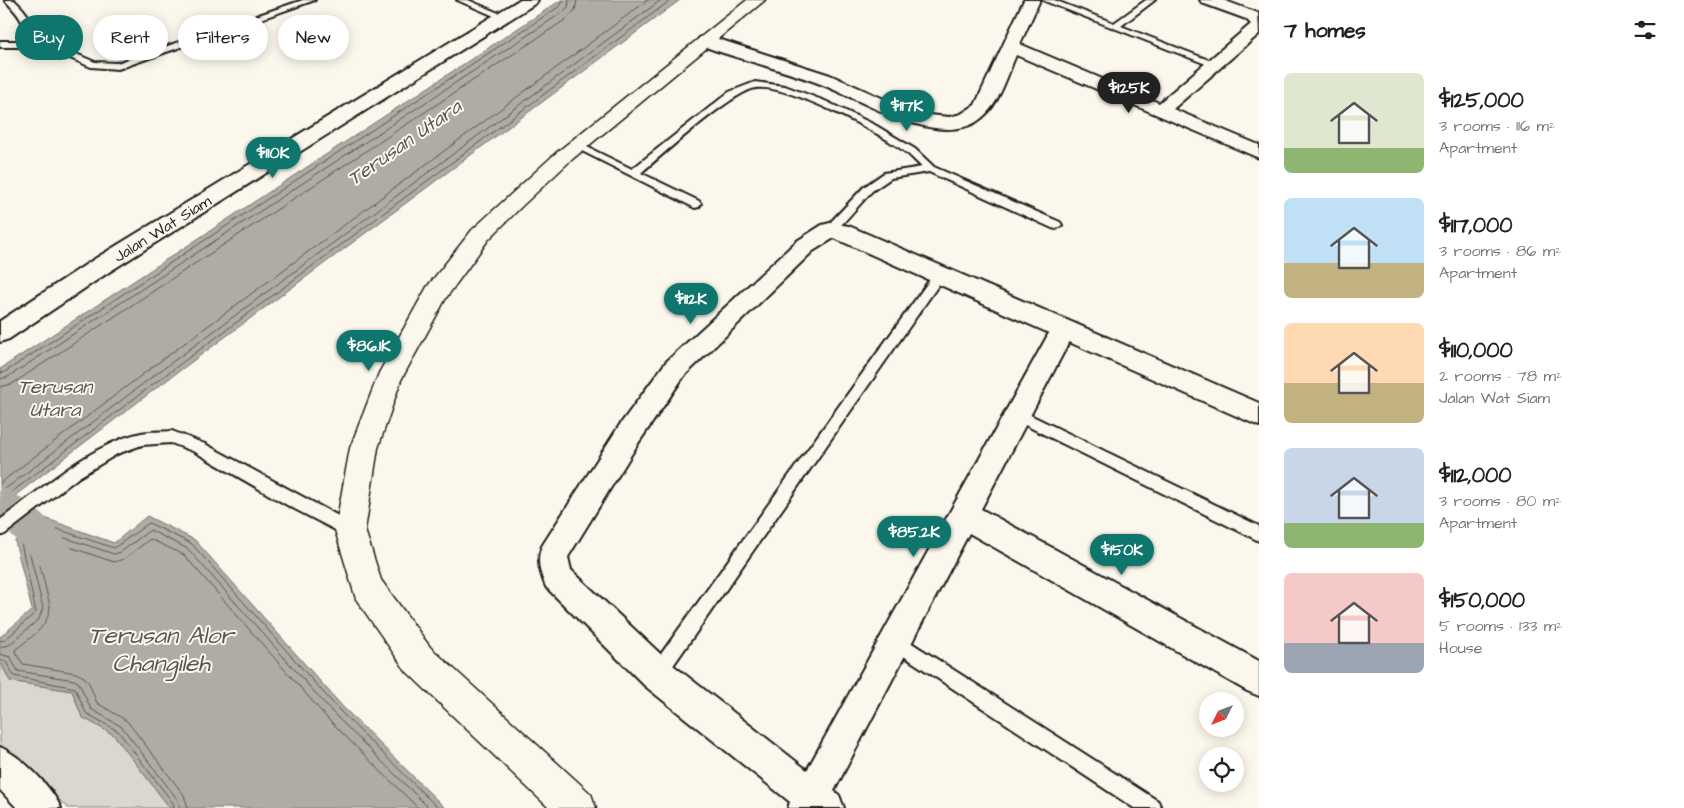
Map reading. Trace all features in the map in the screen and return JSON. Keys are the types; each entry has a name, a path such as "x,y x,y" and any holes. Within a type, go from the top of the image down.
{"street":[{"name":"Jalan Wat Siam","path":"0,333 101,266 530,0"},
{"path":"576,808 418,659 367,588 350,530 364,448 388,380 436,293 480,235 514,201 577,146 757,0"},
{"path":"706,41 830,81 914,117 952,122 964,121 976,116 984,108 1032,0"},
{"path":"1161,110 1259,24 1252,16 1208,0"},
{"path":"1012,47 1259,152"},
{"path":"1063,329 896,641 815,805 657,674 568,589 558,576 553,556 562,539 629,434 676,369 805,246 830,230 841,231 1259,415"},
{"path":"963,514 1259,679"},
{"path":"0,765 43,808"}],"lane":[{"path":"9,0 18,7 23,15"},
{"path":"81,60 94,66 118,66 311,0"},
{"path":"461,0 504,17"},
{"path":"1046,0 1214,64"},
{"path":"1115,26 1151,0"},
{"path":"0,44 15,44"},
{"path":"634,173 713,107 732,94 755,85 782,88 822,103 871,127 911,151 930,169 1056,225"},
{"path":"577,146 695,204"},
{"path":"830,230 868,189 888,175 930,169"},
{"path":"657,674 940,274"},
{"path":"1018,415 1259,534"},
{"path":"0,529 74,473 112,450 141,439 172,438 200,448 350,530"},
{"path":"896,641 1151,808"}],"shaded area":[{"path":"0,661 10,681 72,691 82,717 114,735 170,808 68,808 0,744"}],"water":[{"name":"Terusan Utara","path":"561,0 680,0 155,389 0,507 0,369"},
{"name":"Terusan Alor Changileh","path":"147,516 195,540 342,706 445,808 170,808 114,735 82,717 72,691 10,681 0,661 0,637 32,610 15,541 42,517 114,543"}],"waterway":[{"name":"Terusan Alor Changileh","path":"0,503 30,528 59,560"}]}
